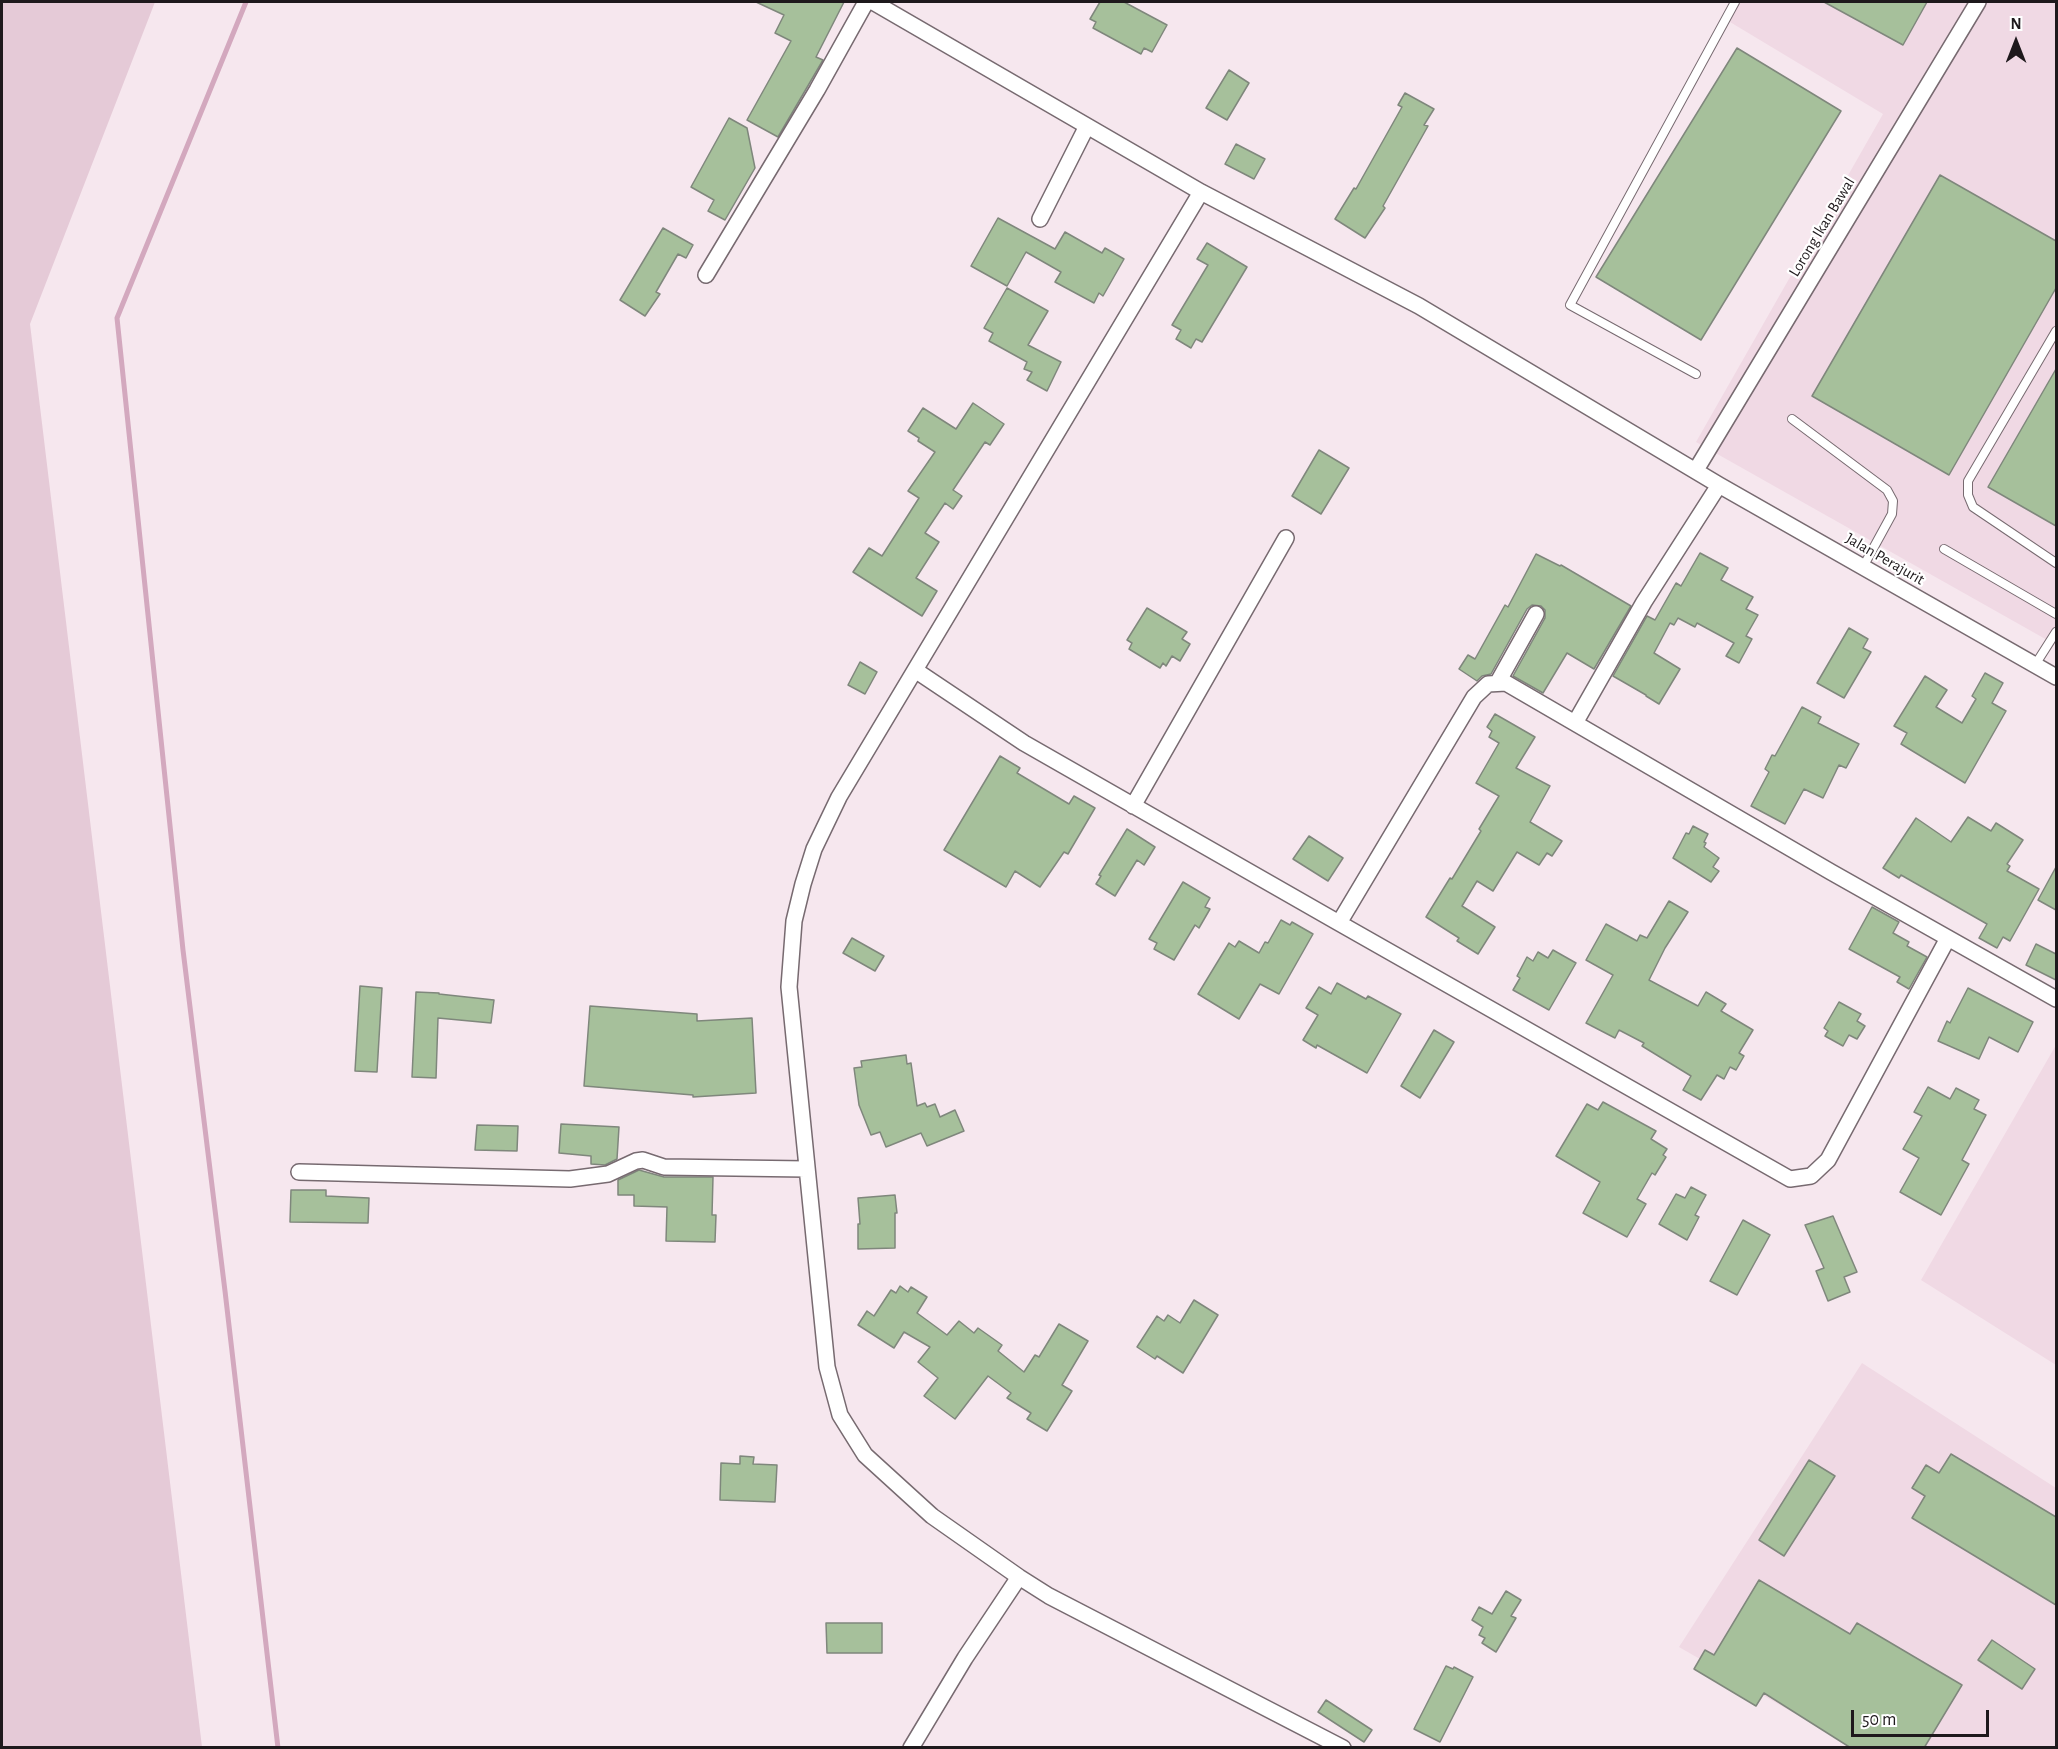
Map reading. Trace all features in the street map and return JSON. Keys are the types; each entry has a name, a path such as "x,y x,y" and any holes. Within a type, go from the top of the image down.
{"street":[{"path":"706,275 817,90 866,2"},
{"name":"Jalan Perajurit","path":"873,2 1201,192 1419,306 1719,485 2056,677"},
{"name":"Lorong Ikan Bawal","path":"1696,471 1978,2"},
{"path":"1040,219 1087,126"},
{"path":"1201,192 839,796 814,849 803,884 794,921 789,987 827,1367 840,1414 865,1455 932,1516 1049,1596 1342,1748"},
{"path":"1575,723 1644,602 1719,485"},
{"path":"1133,806 1286,538"},
{"path":"1498,682 1536,614"},
{"path":"915,670 1024,743 1790,1179 1811,1176 1828,1160 1948,938"},
{"path":"1340,923 1474,697 1488,684 1498,682 1506,683 1820,866 2056,999"},
{"path":"299,1172 570,1179 608,1174 643,1160 664,1167 806,1169"},
{"path":"911,1748 965,1658 1019,1577"}],"lane":[{"path":"1696,374 1570,305 1735,2"},
{"path":"2056,331 1968,482 1968,495 1973,507 2056,563"},
{"path":"1792,419 1887,490 1893,501 1892,514 1863,567"},
{"path":"1944,549 2056,614"},
{"path":"2035,665 2056,632"}],"shaded area":[{"path":"2,2 155,2 30,324 202,1747 2,1747"},
{"path":"1735,2 2056,2 2056,645 1696,442 1883,114 1725,19"},
{"path":"2056,1045 2056,1365 1921,1280"},
{"path":"1862,1363 2056,1488 2056,1747 1853,1747 1679,1647"}],"building":[{"path":"756,2 844,2 816,57 823,60 778,137 747,120 791,41 775,33 784,15"},
{"path":"1100,2 1124,2 1167,25 1152,52 1144,48 1141,54 1093,28 1096,22 1090,19"},
{"path":"1824,2 1927,2 1903,45"},
{"path":"1737,48 1841,111 1701,340 1596,277"},
{"path":"1229,70 1249,83 1227,120 1206,108"},
{"path":"1405,93 1434,109 1424,125 1428,126 1383,206 1385,208 1365,238 1335,219 1354,188 1356,189 1402,107 1398,105"},
{"path":"729,118 747,128 755,168 725,220 708,211 714,200 691,187"},
{"path":"1236,144 1265,159 1254,179 1225,164"},
{"path":"1940,175 2056,241 2056,288 1949,475 1812,396"},
{"path":"998,218 1055,249 1065,232 1102,253 1105,248 1124,259 1103,296 1099,293 1094,303 1055,282 1061,272 1026,252 1007,286 971,266"},
{"path":"663,228 693,245 686,258 678,254 656,292 660,294 645,316 620,300"},
{"path":"1207,243 1247,267 1202,342 1196,339 1191,348 1176,339 1181,330 1172,325 1208,265 1197,259"},
{"path":"1007,288 1048,311 1028,345 1061,362 1047,391 1027,380 1032,372 1024,369 1027,362 989,341 993,333 984,328"},
{"path":"2056,369 2056,526 1988,487"},
{"path":"973,403 1004,424 990,445 985,442 953,490 962,496 953,509 945,503 925,533 939,542 916,578 937,591 922,616 853,572 869,548 882,556 919,498 908,491 935,452 908,431 923,408 956,429"},
{"path":"1319,450 1349,468 1321,514 1292,496"},
{"path":"1700,553 1728,568 1721,580 1753,597 1746,609 1758,615 1746,636 1752,639 1739,663 1726,656 1734,643 1697,623 1695,627 1678,618 1674,625 1670,623 1654,653 1680,669 1659,704 1613,676 1647,616 1655,620 1676,583 1681,586"},
{"path":"1536,554 1561,565 1631,606 1594,669 1567,653 1543,693 1513,676 1545,618 1545,610 1541,606 1532,605 1527,609 1491,674 1482,676 1477,681 1459,669 1468,655 1475,659 1505,605 1508,607"},
{"path":"1147,608 1187,632 1182,639 1190,644 1180,661 1172,656 1166,666 1163,663 1160,668 1129,649 1132,643 1127,640"},
{"path":"1849,628 1868,639 1863,648 1871,652 1844,698 1817,683"},
{"path":"860,662 877,672 865,694 848,685"},
{"path":"1985,673 2003,683 1992,703 2006,711 1965,783 1901,744 1907,733 1894,726 1925,676 1947,690 1936,707 1962,723 1976,699 1972,696"},
{"path":"1802,707 1821,717 1818,723 1859,744 1846,768 1839,765 1823,798 1804,789 1785,824 1751,806 1769,772 1765,769 1772,755 1775,756"},
{"path":"1495,714 1535,737 1516,768 1550,786 1530,822 1562,841 1552,856 1547,853 1539,865 1517,852 1493,891 1477,881 1462,906 1495,927 1478,954 1457,941 1459,938 1426,917 1481,831 1479,829 1499,796 1476,783 1499,743 1489,737 1492,731 1487,727"},
{"path":"1000,756 1020,768 1017,773 1069,804 1074,796 1095,808 1068,854 1064,852 1040,887 1015,871 1006,887 944,850"},
{"path":"1968,817 1991,831 1996,823 2023,840 2007,864 2010,866 2007,871 2039,889 2010,941 2003,937 1997,948 1979,938 1987,924 1901,875 1899,878 1883,868 1916,818 1951,842"},
{"path":"1693,826 1708,834 1704,847 1719,858 1713,867 1719,871 1711,882 1673,858 1686,833 1689,834"},
{"path":"1127,829 1155,847 1144,865 1137,860 1115,896 1096,884 1101,876 1099,875"},
{"path":"1309,836 1343,858 1328,881 1293,859"},
{"path":"2056,867 2056,910 2038,900"},
{"path":"1183,882 1210,898 1205,907 1210,909 1199,928 1195,925 1174,960 1154,949 1157,943 1149,939"},
{"path":"1669,901 1688,912 1665,948 1649,980 1698,1006 1706,992 1726,1004 1721,1011 1753,1030 1739,1053 1744,1056 1736,1070 1730,1067 1724,1079 1717,1075 1701,1100 1683,1090 1691,1076 1642,1046 1644,1043 1619,1030 1615,1038 1586,1023 1613,975 1586,960 1606,924 1637,941 1640,935 1647,938"},
{"path":"1872,907 1899,922 1893,933 1909,942 1907,946 1927,957 1909,989 1897,982 1900,977 1849,949"},
{"path":"1281,920 1290,925 1292,922 1313,934 1279,994 1260,984 1239,1019 1198,994 1229,943 1235,947 1239,941 1259,953 1265,942 1268,943"},
{"path":"852,938 884,956 875,971 843,953"},
{"path":"2036,944 2056,954 2056,980 2026,965"},
{"path":"1553,950 1576,963 1549,1010 1513,990 1527,957 1533,961 1538,952 1548,958"},
{"path":"1337,983 1366,999 1368,996 1401,1014 1367,1073 1317,1045 1316,1048 1303,1040 1318,1015 1306,1008 1319,987 1331,994"},
{"path":"360,986 382,988 377,1072 355,1071"},
{"path":"1968,988 2033,1022 2018,1052 1989,1037 1979,1059 1938,1041 1947,1021 1950,1023"},
{"path":"416,992 494,1000 491,1023 438,1018 436,1078 412,1077"},
{"path":"1839,1002 1861,1014 1857,1021 1865,1026 1857,1039 1849,1035 1843,1046 1825,1036 1828,1031 1824,1028"},
{"path":"590,1006 697,1014 697,1021 752,1018 756,1093 693,1097 693,1095 584,1086"},
{"path":"1434,1030 1454,1042 1420,1098 1401,1086"},
{"path":"906,1055 907,1064 911,1063 917,1106 925,1103 927,1107 935,1104 940,1117 955,1110 964,1131 927,1146 921,1133 886,1147 880,1132 871,1135 859,1105 854,1068 862,1067 861,1061"},
{"path":"1928,1087 1950,1099 1956,1088 1979,1100 1974,1109 1986,1115 1962,1160 1969,1164 1941,1215 1900,1192 1919,1158 1903,1149 1922,1116 1914,1112"},
{"path":"1603,1102 1656,1131 1651,1139 1667,1149 1663,1155 1666,1157 1655,1175 1652,1173 1637,1199 1646,1204 1627,1237 1583,1213 1600,1182 1556,1156 1587,1104 1598,1110"},
{"path":"561,1124 619,1127 617,1159 605,1165 591,1164 591,1156 559,1153"},
{"path":"477,1125 518,1126 517,1151 475,1150"},
{"path":"639,1170 664,1177 713,1177 712,1215 716,1215 715,1242 666,1241 667,1207 634,1206 634,1195 618,1195 618,1180"},
{"path":"1691,1187 1706,1195 1695,1215 1699,1217 1687,1240 1659,1224 1676,1194 1685,1198"},
{"path":"291,1190 326,1190 326,1196 369,1198 368,1223 290,1222"},
{"path":"895,1195 897,1213 895,1213 895,1248 858,1249 858,1224 860,1224 858,1198"},
{"path":"1833,1216 1857,1272 1844,1277 1850,1292 1828,1301 1816,1271 1824,1268 1805,1225"},
{"path":"1743,1220 1770,1235 1737,1295 1710,1281"},
{"path":"900,1286 908,1292 911,1287 927,1297 917,1313 947,1335 959,1321 974,1333 978,1328 1002,1345 998,1351 1024,1372 1035,1355 1039,1357 1059,1324 1088,1341 1062,1385 1072,1391 1047,1431 1027,1419 1031,1413 1007,1398 1011,1393 988,1376 955,1419 924,1396 938,1378 918,1362 930,1347 904,1332 894,1348 858,1325 867,1311 874,1316 891,1290 896,1293"},
{"path":"1194,1300 1218,1315 1183,1373 1157,1356 1155,1359 1137,1347 1157,1316 1164,1321 1168,1315 1180,1323"},
{"path":"1951,1454 2056,1517 2056,1605 1912,1518 1925,1496 1912,1488 1926,1465 1939,1473"},
{"path":"740,1456 754,1457 753,1464 777,1465 775,1502 720,1500 721,1463 740,1464"},
{"path":"1809,1460 1835,1476 1784,1556 1759,1540"},
{"path":"1759,1580 1850,1634 1857,1623 1962,1685 1924,1748 1851,1748 1764,1693 1756,1706 1694,1669 1705,1650 1714,1655"},
{"path":"1506,1591 1521,1600 1511,1616 1516,1618 1496,1652 1482,1643 1485,1638 1479,1635 1483,1627 1472,1620 1479,1607 1492,1614"},
{"path":"826,1623 882,1623 882,1653 827,1653"},
{"path":"1992,1640 2035,1669 2022,1689 1978,1660"},
{"path":"1446,1666 1453,1669 1454,1667 1473,1677 1440,1742 1414,1729"},
{"path":"1326,1700 1372,1730 1364,1742 1318,1712"}],"waterway":[{"path":"246,2 117,318 183,950 278,1748"}]}
